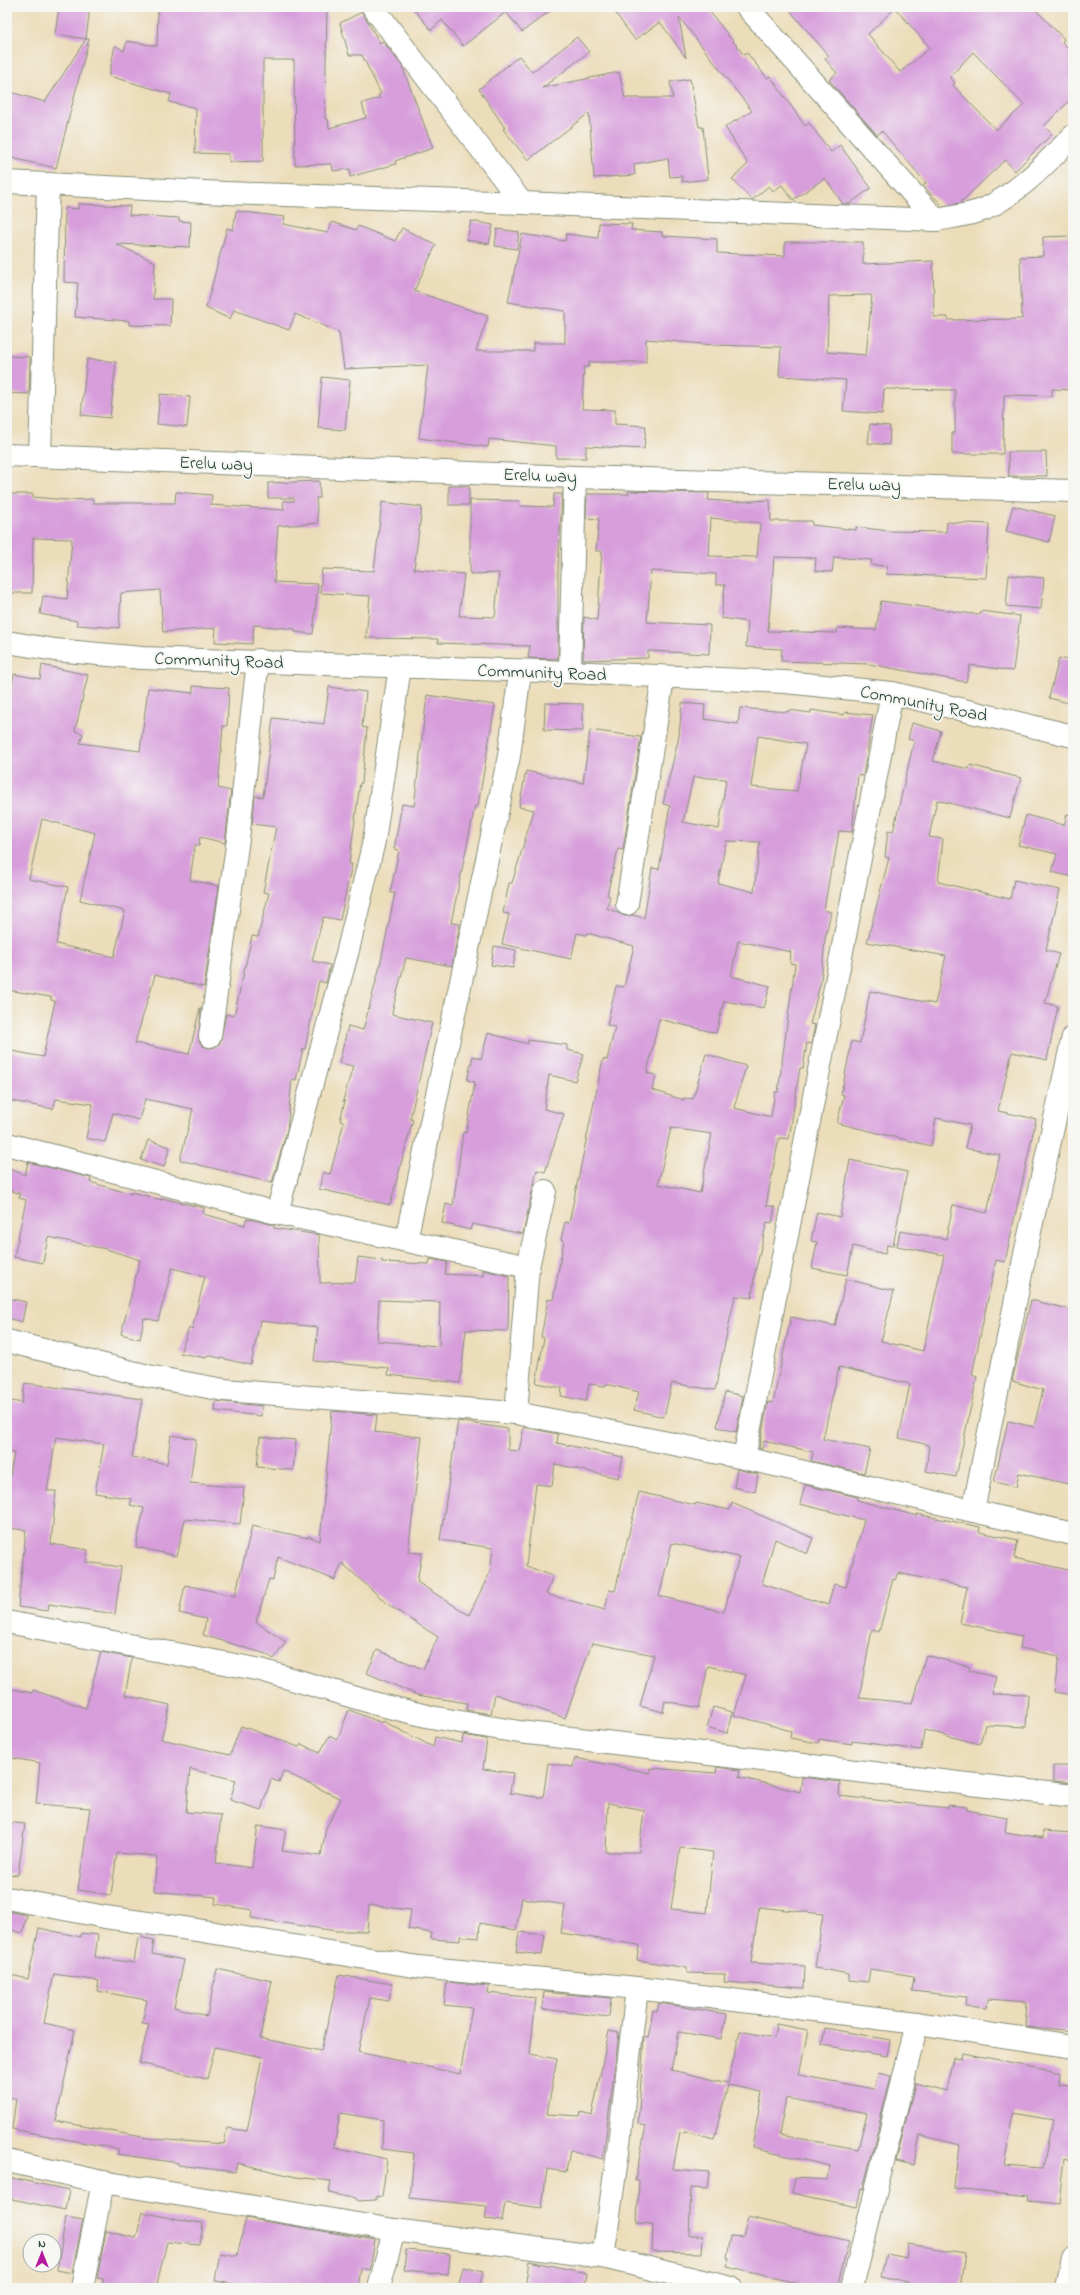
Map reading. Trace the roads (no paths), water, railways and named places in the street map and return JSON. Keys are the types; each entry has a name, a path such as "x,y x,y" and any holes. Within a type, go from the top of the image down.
{"street":[{"path":"373,7 522,203"},
{"path":"747,7 936,220"},
{"path":"7,182 225,193 522,203 936,220 984,209 1007,196 1032,178 1073,136"},
{"path":"40,456 48,184"},
{"name":"Erelu way","path":"7,455 575,477 1073,491"},
{"path":"570,672 575,477"},
{"name":"Community Road","path":"7,642 55,650 142,658 258,660 785,682 892,693 1073,736"},
{"path":"210,1036 238,839 258,660"},
{"path":"276,1213 348,950 374,841 400,667"},
{"path":"406,1240 509,756 520,672"},
{"path":"627,904 662,678"},
{"path":"744,1458 892,693"},
{"path":"973,1511 1025,1254 1073,1037"},
{"path":"7,1144 276,1213 528,1267"},
{"path":"516,1413 528,1267 545,1191"},
{"path":"7,1341 148,1376 224,1390 516,1413 744,1458 1073,1534"},
{"path":"7,1622 261,1670 377,1704 431,1717 519,1732 1073,1796"},
{"path":"7,1898 105,1917 197,1930 419,1967 637,1988 917,2022 1073,2047"},
{"path":"603,2256 618,2152 637,1988"},
{"path":"852,2288 917,2022"},
{"path":"7,2161 104,2182 394,2230 603,2256 670,2281 731,2288"},
{"path":"82,2288 104,2182"},
{"path":"379,2288 394,2230"},
{"path":"1067,2288 1073,2258"}]}
